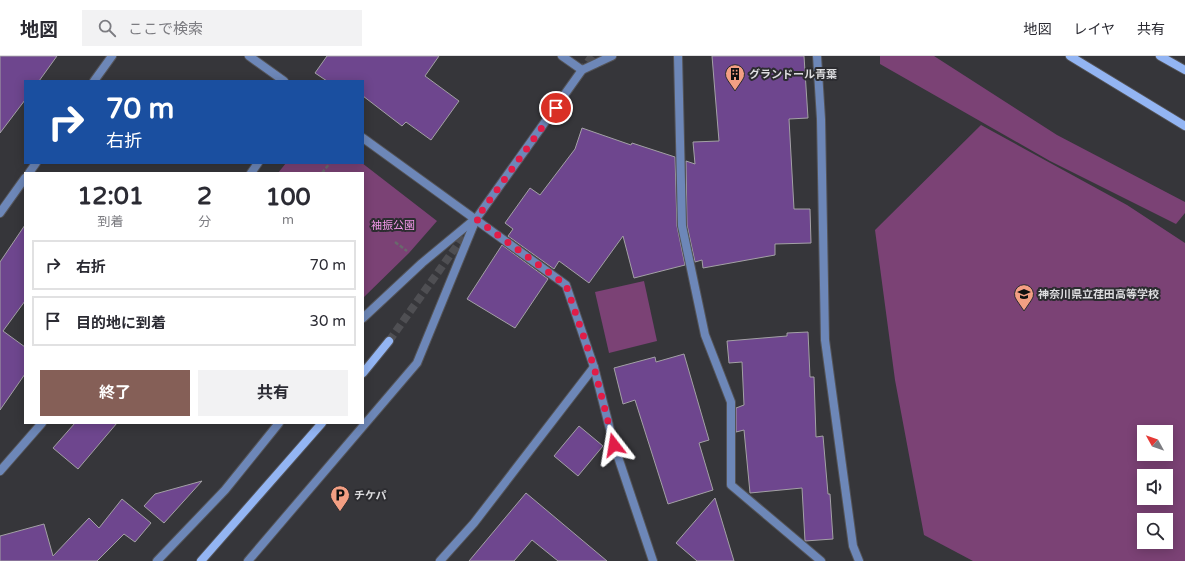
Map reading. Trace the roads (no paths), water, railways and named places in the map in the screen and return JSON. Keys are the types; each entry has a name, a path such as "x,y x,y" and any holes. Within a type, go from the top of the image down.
{"street":[{"path":"95,80 112,56"},
{"path":"249,56 283,80"},
{"path":"562,56 582,70"},
{"path":"248,561 417,363 476,219 582,70 612,56"},
{"path":"678,56 682,226 705,335 731,402 731,485 821,561"},
{"path":"817,56 821,119 825,340 853,546 859,561"},
{"path":"1070,56 1185,126"},
{"path":"1163,57 1185,70"},
{"path":"364,139 566,285 594,367 614,445 653,561"},
{"path":"0,213 24,179"},
{"path":"364,317 422,263 476,219"},
{"path":"364,372 389,341"},
{"path":"440,561 474,523 594,367"},
{"path":"0,471 41,424"},
{"path":"157,561 226,490 278,424"},
{"path":"201,561 303,447 321,424"}],"tunnel":[{"path":"581,72 592,56"},
{"path":"389,341 473,223"}],"place":[{"name":"グランドール青葉","path":"735,91"},
{"name":"神奈川県立荏田高等学校","path":"1024,311"},
{"name":"チケパ","path":"340,512"}],"park label":[{"name":"袖振公園","path":"393,225"}]}
